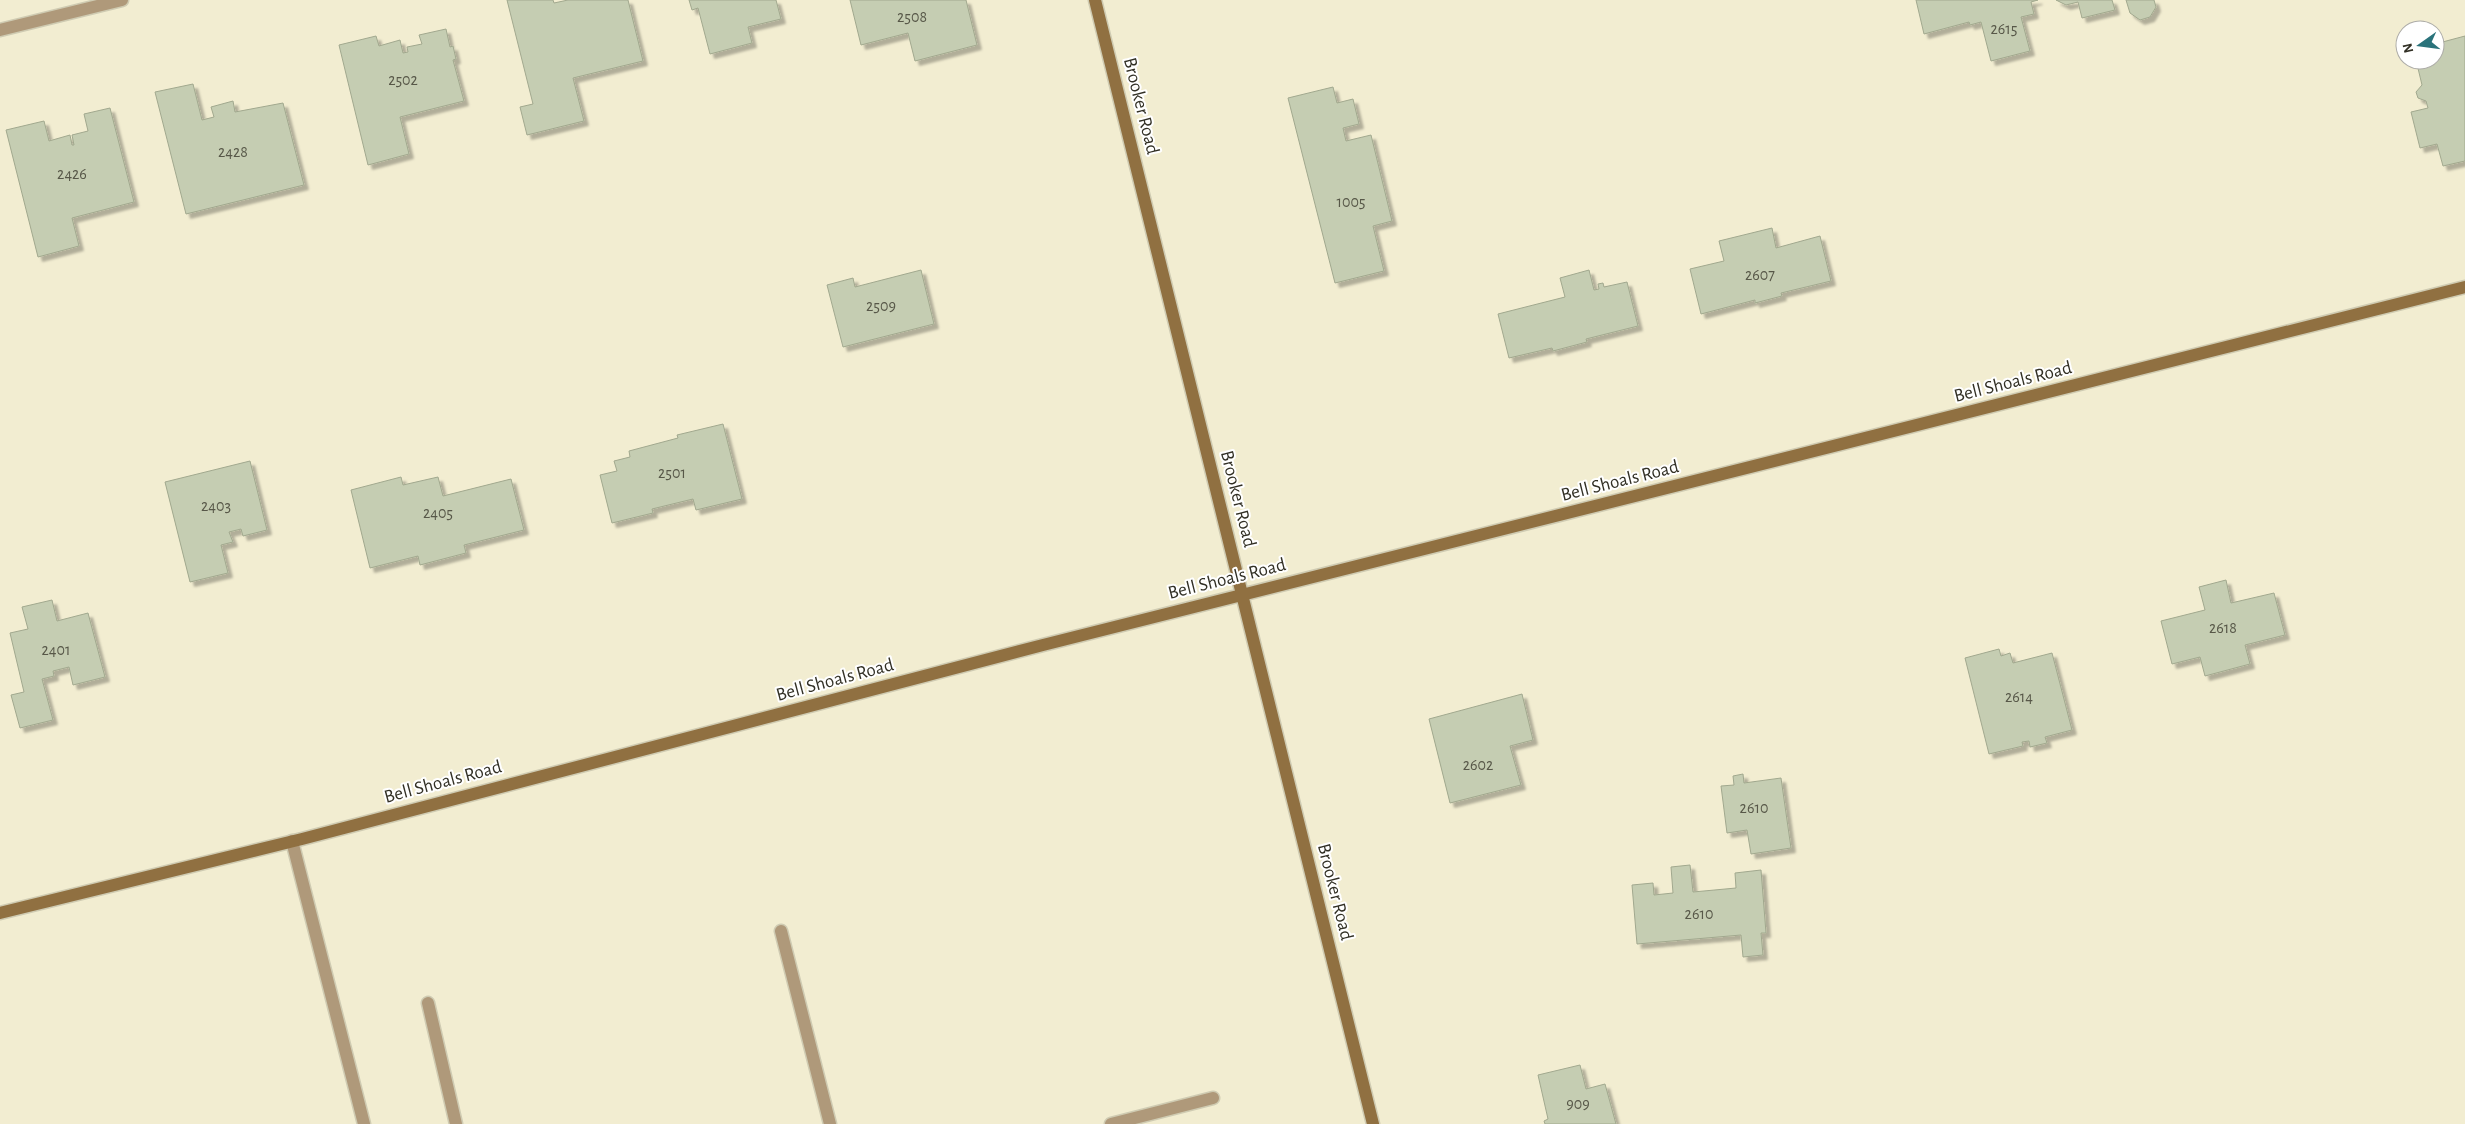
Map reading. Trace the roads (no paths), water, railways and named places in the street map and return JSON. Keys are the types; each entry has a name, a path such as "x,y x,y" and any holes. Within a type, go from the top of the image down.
{"main road":[{"name":"Brooker Road","path":"1096,0 1373,1124"},
{"name":"Bell Shoals Road","path":"0,913 292,841 1242,595 2465,287"}],"street":[{"path":"0,30 122,0"},
{"path":"292,841 364,1124"},
{"path":"781,931 830,1124"},
{"path":"428,1003 456,1124"},
{"path":"1111,1124 1213,1098"}]}
